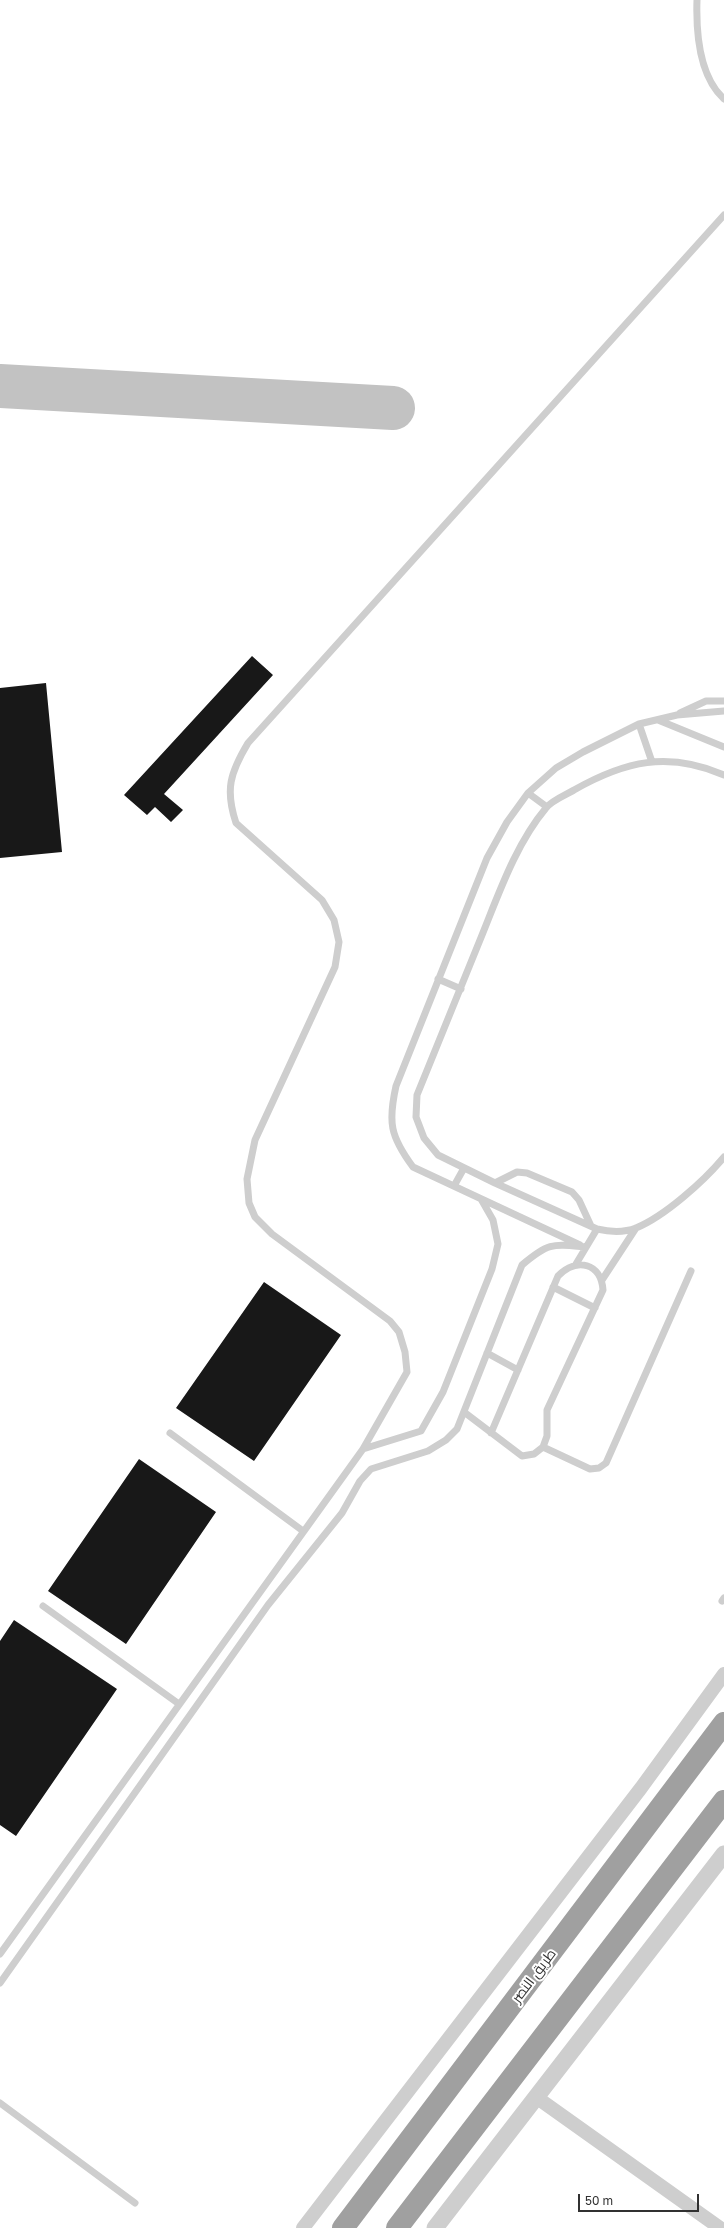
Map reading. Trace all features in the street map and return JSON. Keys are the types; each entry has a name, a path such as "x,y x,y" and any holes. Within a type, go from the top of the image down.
{"highway":[{"name":"طريق النصر","path":"344,2228 724,1723"},
{"path":"397,2228 724,1801"}],"street":[{"path":"303,2228 641,1788 724,1674"},
{"path":"435,2228 724,1854"},
{"path":"536,2097 720,2228"}],"lane":[{"path":"697,0 696,17 701,51 709,76 724,99"},
{"path":"0,1954 303,1531 363,1450 407,1372 405,1352 399,1332 390,1321 268,1230 254,1217 249,1203 247,1179 255,1140 335,967 339,942 334,920 322,900 236,823 230,806 229,787 236,763 248,743 724,215"},
{"path":"677,715 706,701 724,701"},
{"path":"586,1247 413,1167 400,1150 392,1129 392,1107 396,1086 487,858 506,822 528,793 556,768 583,752 639,724 677,715 724,711"},
{"path":"657,720 724,747"},
{"path":"639,724 652,762"},
{"path":"724,775 700,766 672,762 652,762 624,767 602,775 547,806 523,842 497,899 417,1095 416,1116 424,1138 438,1155 495,1183 594,1227 613,1233 636,1228 689,1192 724,1157"},
{"path":"528,793 547,806"},
{"path":"438,979 461,989"},
{"path":"454,1186 464,1168"},
{"path":"495,1183 517,1172 527,1173 572,1192 594,1227"},
{"path":"363,1450 421,1431 443,1392 492,1269 498,1244 493,1220 481,1199"},
{"path":"576,1264 586,1247 594,1227"},
{"path":"602,1280 636,1228"},
{"path":"0,1983 268,1605 342,1512 360,1481 371,1469 428,1451 446,1440 457,1429 522,1265 545,1247 556,1244 586,1247"},
{"path":"464,1412 491,1433 522,1456 534,1454 543,1447 547,1436 547,1410 603,1290 602,1280 596,1271 587,1265 576,1264 566,1268 558,1276 491,1433"},
{"path":"543,1447 590,1469 599,1468 606,1463 691,1271"},
{"path":"553,1287 595,1308"},
{"path":"487,1353 518,1370"},
{"path":"170,1433 303,1531"},
{"path":"43,1606 179,1704"},
{"path":"0,2102 135,2203"}],"building":[{"path":"252,656 273,675 164,794 183,810 171,822 155,807 147,815 124,795"},
{"path":"46,683 62,852 0,858 0,688"},
{"path":"264,1282 341,1335 254,1461 176,1408"},
{"path":"139,1459 216,1512 126,1644 48,1591"},
{"path":"14,1620 117,1689 16,1836 0,1825 0,1641"}],"taxiway":[{"path":"0,386 393,408"}]}
